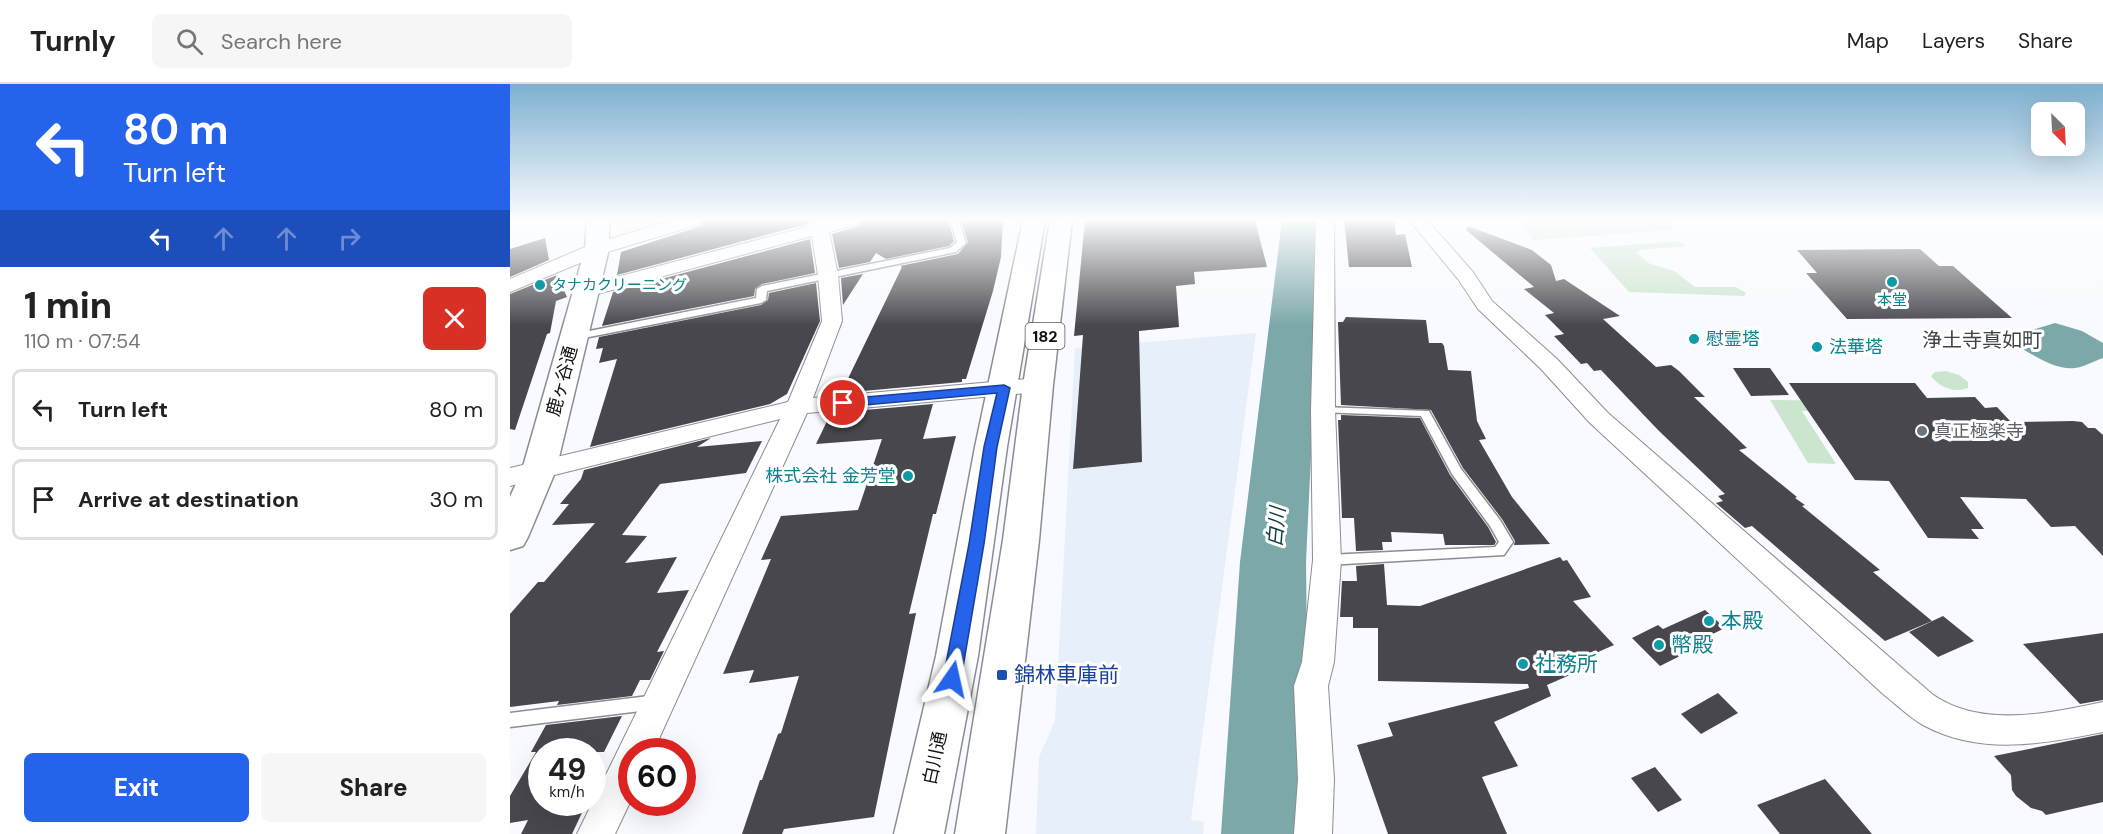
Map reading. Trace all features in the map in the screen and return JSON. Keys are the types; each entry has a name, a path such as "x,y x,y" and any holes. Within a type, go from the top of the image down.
{"main road":[{"name":"鹿ヶ谷通","path":"510,537 524,474 574,337 595,255"},
{"name":"白川通","path":"980,834 1021,540 1021,386 1031,255"},
{"name":"白川通","path":"919,834 957,656 990,447 1021,386 1053,255"}],"street":[{"path":"510,286 583,255"},
{"path":"586,291 713,255"},
{"path":"641,738 798,407 832,321 824,255"},
{"path":"1313,834 1316,779 1311,686 1318,662 1328,560 1323,410 1324,255"},
{"path":"1448,255 1466,276 1485,305 1549,364 1599,418 1896,684 1936,714 1975,728 2038,730 2103,717"},
{"path":"524,474 798,407 1021,386"},
{"path":"596,834 618,788"}],"lane":[{"path":"574,337 760,300 762,289 928,255"},
{"path":"1323,410 1425,413 1456,471 1495,523 1506,542 1499,552 1328,560"},
{"path":"510,720 658,702"}],"shaded area":[{"path":"1256,333 1191,820 1204,821 1203,834 1036,834 1039,757 1055,721 1075,348"}],"green space":[{"path":"1596,255 1639,255 1648,263 1674,271 1695,287 1736,287 1746,293 1744,296 1629,292"},
{"path":"1946,371 1959,375 1968,382 1968,388 1958,390 1948,388 1939,384 1931,376 1935,372"},
{"path":"1770,400 1853,401 1860,411 1802,411 1836,464 1808,463"}],"water":[{"path":"2055,323 2082,331 2103,343 2103,358 2075,368 2068,368 2048,363 2024,350 2032,330"}],"building":[{"path":"510,255 548,255 549,260 510,277"},
{"path":"620,255 692,255 617,275"},
{"path":"751,255 812,255 815,273 762,284 755,289 754,296 602,326 613,292"},
{"path":"836,255 875,255 870,262 839,268"},
{"path":"879,255 905,255 886,259"},
{"path":"953,255 1001,255 993,291 966,379 962,379 962,382 841,393 902,267 900,266"},
{"path":"1082,255 1264,255 1267,267 1194,272 1195,284 1176,286 1179,327 1139,331 1142,462 1073,469 1083,335 1074,336"},
{"path":"1348,255 1409,255 1412,267 1349,267"},
{"path":"1496,255 1538,255 1551,265 1556,281 1564,279 1620,316 1603,319 1656,367 1671,365 1679,371 1705,397 1694,397 1747,448 1739,450 1797,497 1795,498 1805,505 1802,506 1880,570 1873,572 1932,621 1885,641 1752,526 1745,528 1716,503 1723,501 1718,496 1725,494 1658,430 1601,370 1594,371 1587,363 1581,364 1554,336 1564,334 1545,315 1554,313 1524,289 1534,287"},
{"name":"本堂","path":"1801,255 1927,255 1939,266 1953,266 2012,318 1847,319 1806,273 1817,273"},
{"path":"863,274 843,305 841,278"},
{"path":"557,275 567,297 556,301 550,333 547,334 515,430 510,429 510,294"},
{"path":"816,283 820,321 787,394 770,404 590,447 617,359 599,363 603,348 596,349 599,337 761,305 768,300 769,293"},
{"path":"1346,317 1426,320 1429,343 1442,343 1448,370 1471,371 1477,421 1486,439 1479,440 1512,497 1550,544 1514,545 1515,541 1502,519 1463,468 1431,410 1341,405 1338,322 1343,322"},
{"path":"1733,368 1770,368 1789,395 1751,396"},
{"path":"1789,383 1915,383 1927,398 1975,397 1985,408 1997,407 2011,422 2073,421 2082,422 2088,428 2095,428 2103,435 2103,556 2075,526 2051,527 2026,499 1960,497 1984,529 1971,529 1979,539 1928,538 1889,481 1855,480"},
{"path":"933,404 923,439 956,436 936,514 933,514 909,614 916,613 874,817 784,829 782,834 742,834 760,780 762,780 778,734 781,733 799,676 749,683 754,670 723,674 771,559 761,560 781,516 858,510 882,439 816,444 831,413"},
{"path":"1341,415 1420,418 1450,475 1488,527 1496,542 1494,545 1445,545 1443,534 1391,532 1392,542 1382,542 1383,550 1356,551 1354,518 1342,518 1338,420 1341,420"},
{"path":"711,438 697,447 762,441 746,473 660,484 622,535 647,536 625,563 677,557 657,593 689,590 657,652 664,651 650,680 640,680 632,696 557,705 559,701 510,707 510,614 538,582 544,582 595,523 552,525 569,504 560,504 581,479 584,470"},
{"path":"1560,557 1563,561 1567,560 1591,597 1573,601 1614,645 1580,660 1586,668 1547,685 1551,696 1494,722 1518,766 1482,777 1507,834 1388,834 1357,745 1393,736 1388,723 1529,688 1528,684 1378,681 1378,628 1353,628 1353,617 1340,617 1342,581 1357,581 1356,566 1384,564 1387,605 1420,606"},
{"path":"1705,610 1725,628 1682,649 1686,653 1660,666 1632,638 1658,625 1663,629"},
{"path":"1943,616 1974,641 1938,657 1909,632"},
{"path":"2103,633 2103,700 2080,704 2023,644"},
{"path":"1718,693 1738,713 1701,734 1681,714"},
{"path":"622,716 606,748 606,738 539,738 546,725"},
{"path":"2103,734 2103,802 2046,815 2042,811 2031,808 2016,796 2012,790 2011,775 1994,756"},
{"path":"528,766 528,816 580,816 572,834 521,834 528,820 510,823 510,796"},
{"path":"1655,767 1682,800 1658,812 1631,778"},
{"path":"1825,779 1872,834 1780,834 1757,805"}],"waterway":[{"name":"白川","path":"1265,834 1273,562 1299,255"}],"place":[{"name":"本堂","path":"1892,282"},
{"name":"タナカクリーニング","path":"540,285"},
{"name":"慰霊塔","path":"1694,339"},
{"name":"法華塔","path":"1817,347"},
{"name":"真正極楽寺","path":"1922,431"},
{"name":"株式会社 金芳堂","path":"908,476"},
{"name":"本殿","path":"1709,621"},
{"name":"幣殿","path":"1659,645"},
{"name":"社務所","path":"1523,664"},
{"name":"錦林車庫前","path":"1002,675"}],"district":[{"name":"浄土寺真如町","path":"1982,340"}],"route":[{"path":"843,403 1004,388 990,447 976,544 952,679"}]}
